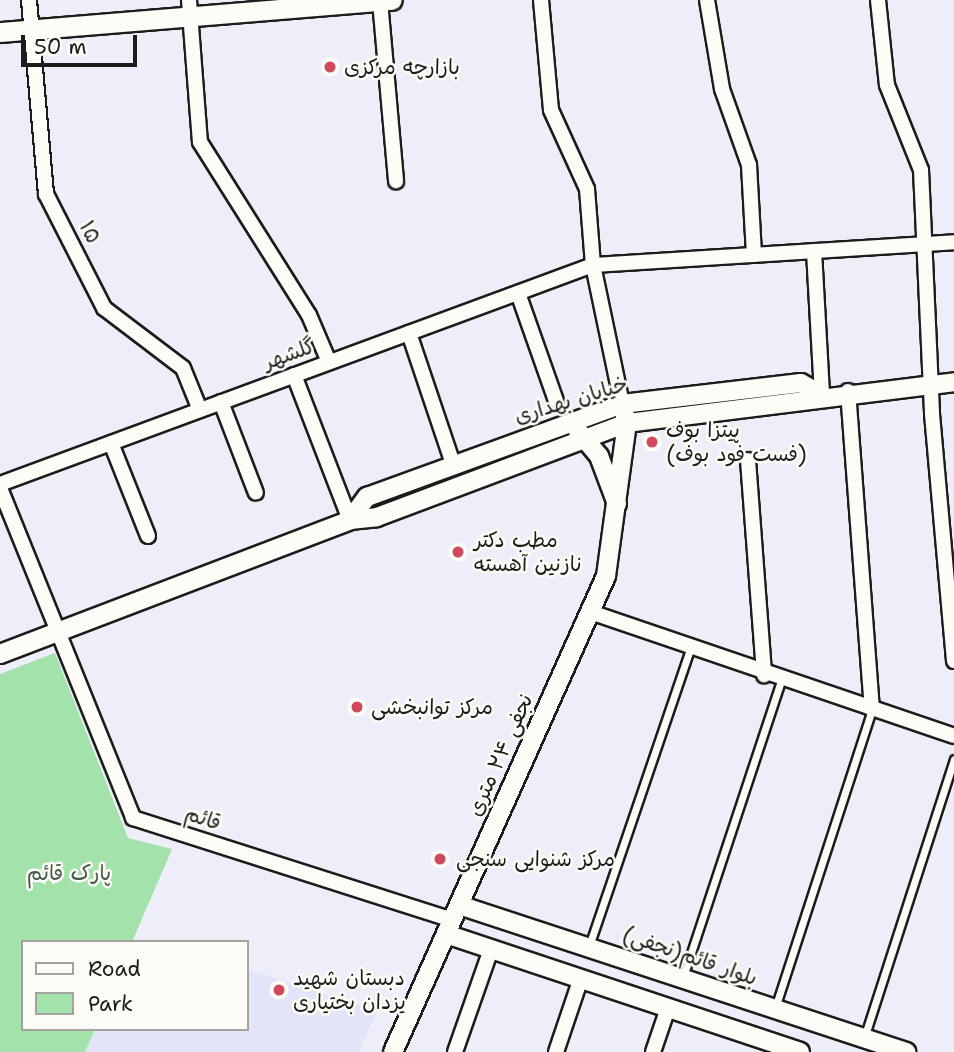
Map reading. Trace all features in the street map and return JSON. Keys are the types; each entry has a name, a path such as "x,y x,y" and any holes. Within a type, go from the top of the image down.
{"main road":[{"path":"0,32 190,8 386,1"}],"street":[{"name":"۱۵","path":"29,0 46,194 104,308 183,368 200,410"},
{"path":"541,0 551,110 587,189 593,265 622,404"},
{"path":"707,0 722,89 749,164 754,255"},
{"path":"878,0 887,85 921,170 930,383 954,661"},
{"path":"386,1 396,181"},
{"path":"190,8 200,142 309,315 329,362"},
{"name":"گلشهر","path":"0,486 593,265 954,242"},
{"path":"814,251 822,395"},
{"path":"518,293 556,401"},
{"path":"409,333 453,464"},
{"path":"294,375 351,520"},
{"name":"خیابان بهداری","path":"0,654 351,520 377,517 627,423 802,406 822,395 954,382"},
{"name":"خیابان بهداری","path":"351,520 367,497 573,419 622,404 801,383 822,395"},
{"path":"848,391 872,709"},
{"path":"220,402 256,493"},
{"name":"نجفی ۲۴ متری","path":"393,1052 593,613 619,510 627,423 622,404"},
{"path":"573,419 581,439 599,456 619,510"},
{"path":"111,443 148,536"},
{"path":"748,460 764,674"},
{"path":"0,486 58,632"},
{"path":"593,613 690,650 954,736"},
{"name":"قائم","path":"58,632 133,818 452,919"},
{"path":"452,919 491,949 668,1008 759,1046 800,1052"},
{"name":"بلوار قائم(نجفی)","path":"452,919 589,946 906,1052"},
{"path":"455,1052 491,949"},
{"path":"556,1052 582,978"},
{"path":"653,1052 668,1008"}],"lane":[{"path":"589,946 690,650"},
{"path":"684,977 781,680"},
{"path":"775,1008 872,709"},
{"path":"864,1038 954,759"}],"shaded area":[{"name":"دبستان شهید یزدان بختیاری","path":"248,969 377,1011 359,1052 85,1052 94,1031 248,1031"}],"green space":[{"name":"پارک قائم","path":"55,653 128,838 172,849 133,940 21,940 21,1031 94,1031 85,1052 0,1052 0,674"}],"place":[{"name":"بازارچه مرکزی","path":"330,67"},
{"name":"پیتزا بوف (فست فود بوف)","path":"652,442"},
{"name":"مطب دکتر نازنین آهسته","path":"458,552"},
{"name":"مرکز توانبخشی","path":"357,707"},
{"name":"مرکز شنوایی سنجی","path":"440,859"},
{"name":"دبستان شهید یزدان بختیاری","path":"279,990"}]}
